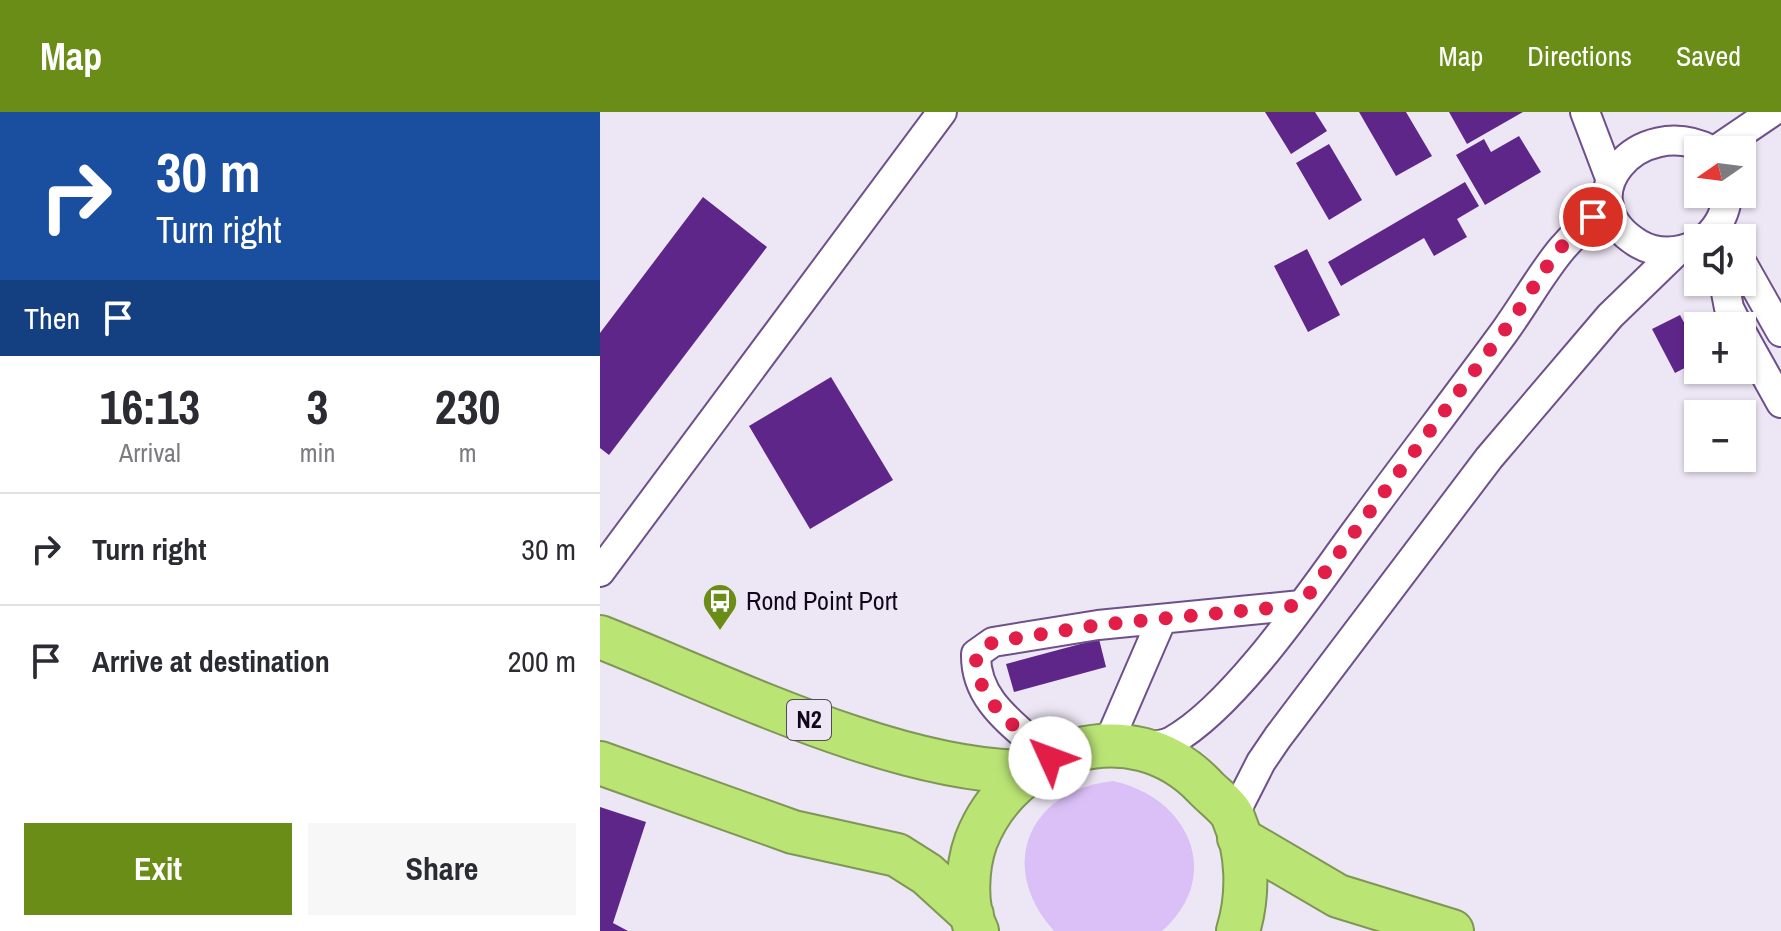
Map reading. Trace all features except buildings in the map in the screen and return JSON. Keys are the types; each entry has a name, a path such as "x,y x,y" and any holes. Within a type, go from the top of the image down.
{"highway":[{"name":"N2","path":"600,637 879,745 984,772 1038,765 1078,749 1121,747 1167,759 1195,777 1236,828 1338,896 1452,931"},
{"path":"600,763 793,832 897,855 927,874 974,923"},
{"path":"974,923 969,883 973,851 980,831 1002,794 1038,765"},
{"path":"1236,828 1246,874 1245,910 1238,931"}],"street":[{"path":"600,572 942,112"},
{"path":"1585,112 1610,178 1609,206 1617,224 1630,239 1646,248 1684,248"},
{"path":"1735,136 1772,112"},
{"path":"1610,178 1623,151 1639,138 1658,132 1672,122 1693,136"},
{"path":"1162,619 1121,747 1171,743 1216,707 1301,605 1506,329 1554,256 1577,228 1609,206"},
{"path":"1236,828 1261,762 1302,703 1489,458 1610,316 1684,251"},
{"path":"1756,288 1781,332"},
{"path":"1756,358 1781,403"},
{"path":"1038,765 984,695 975,675 976,654 993,642 1162,619 1301,605"}],"shaded area":[{"path":"1113,781 1139,790 1161,803 1178,821 1189,841 1194,863 1191,886 1181,909 1162,931 1054,931 1036,907 1027,882 1025,858 1030,835 1042,816 1060,799 1084,787"}],"place":[{"name":"Rond Point Port","path":"720,632"}],"route":[{"path":"1050,758 984,695 975,675 976,654 993,642 1098,625 1301,605 1506,329 1554,256 1577,228 1593,217"}]}
